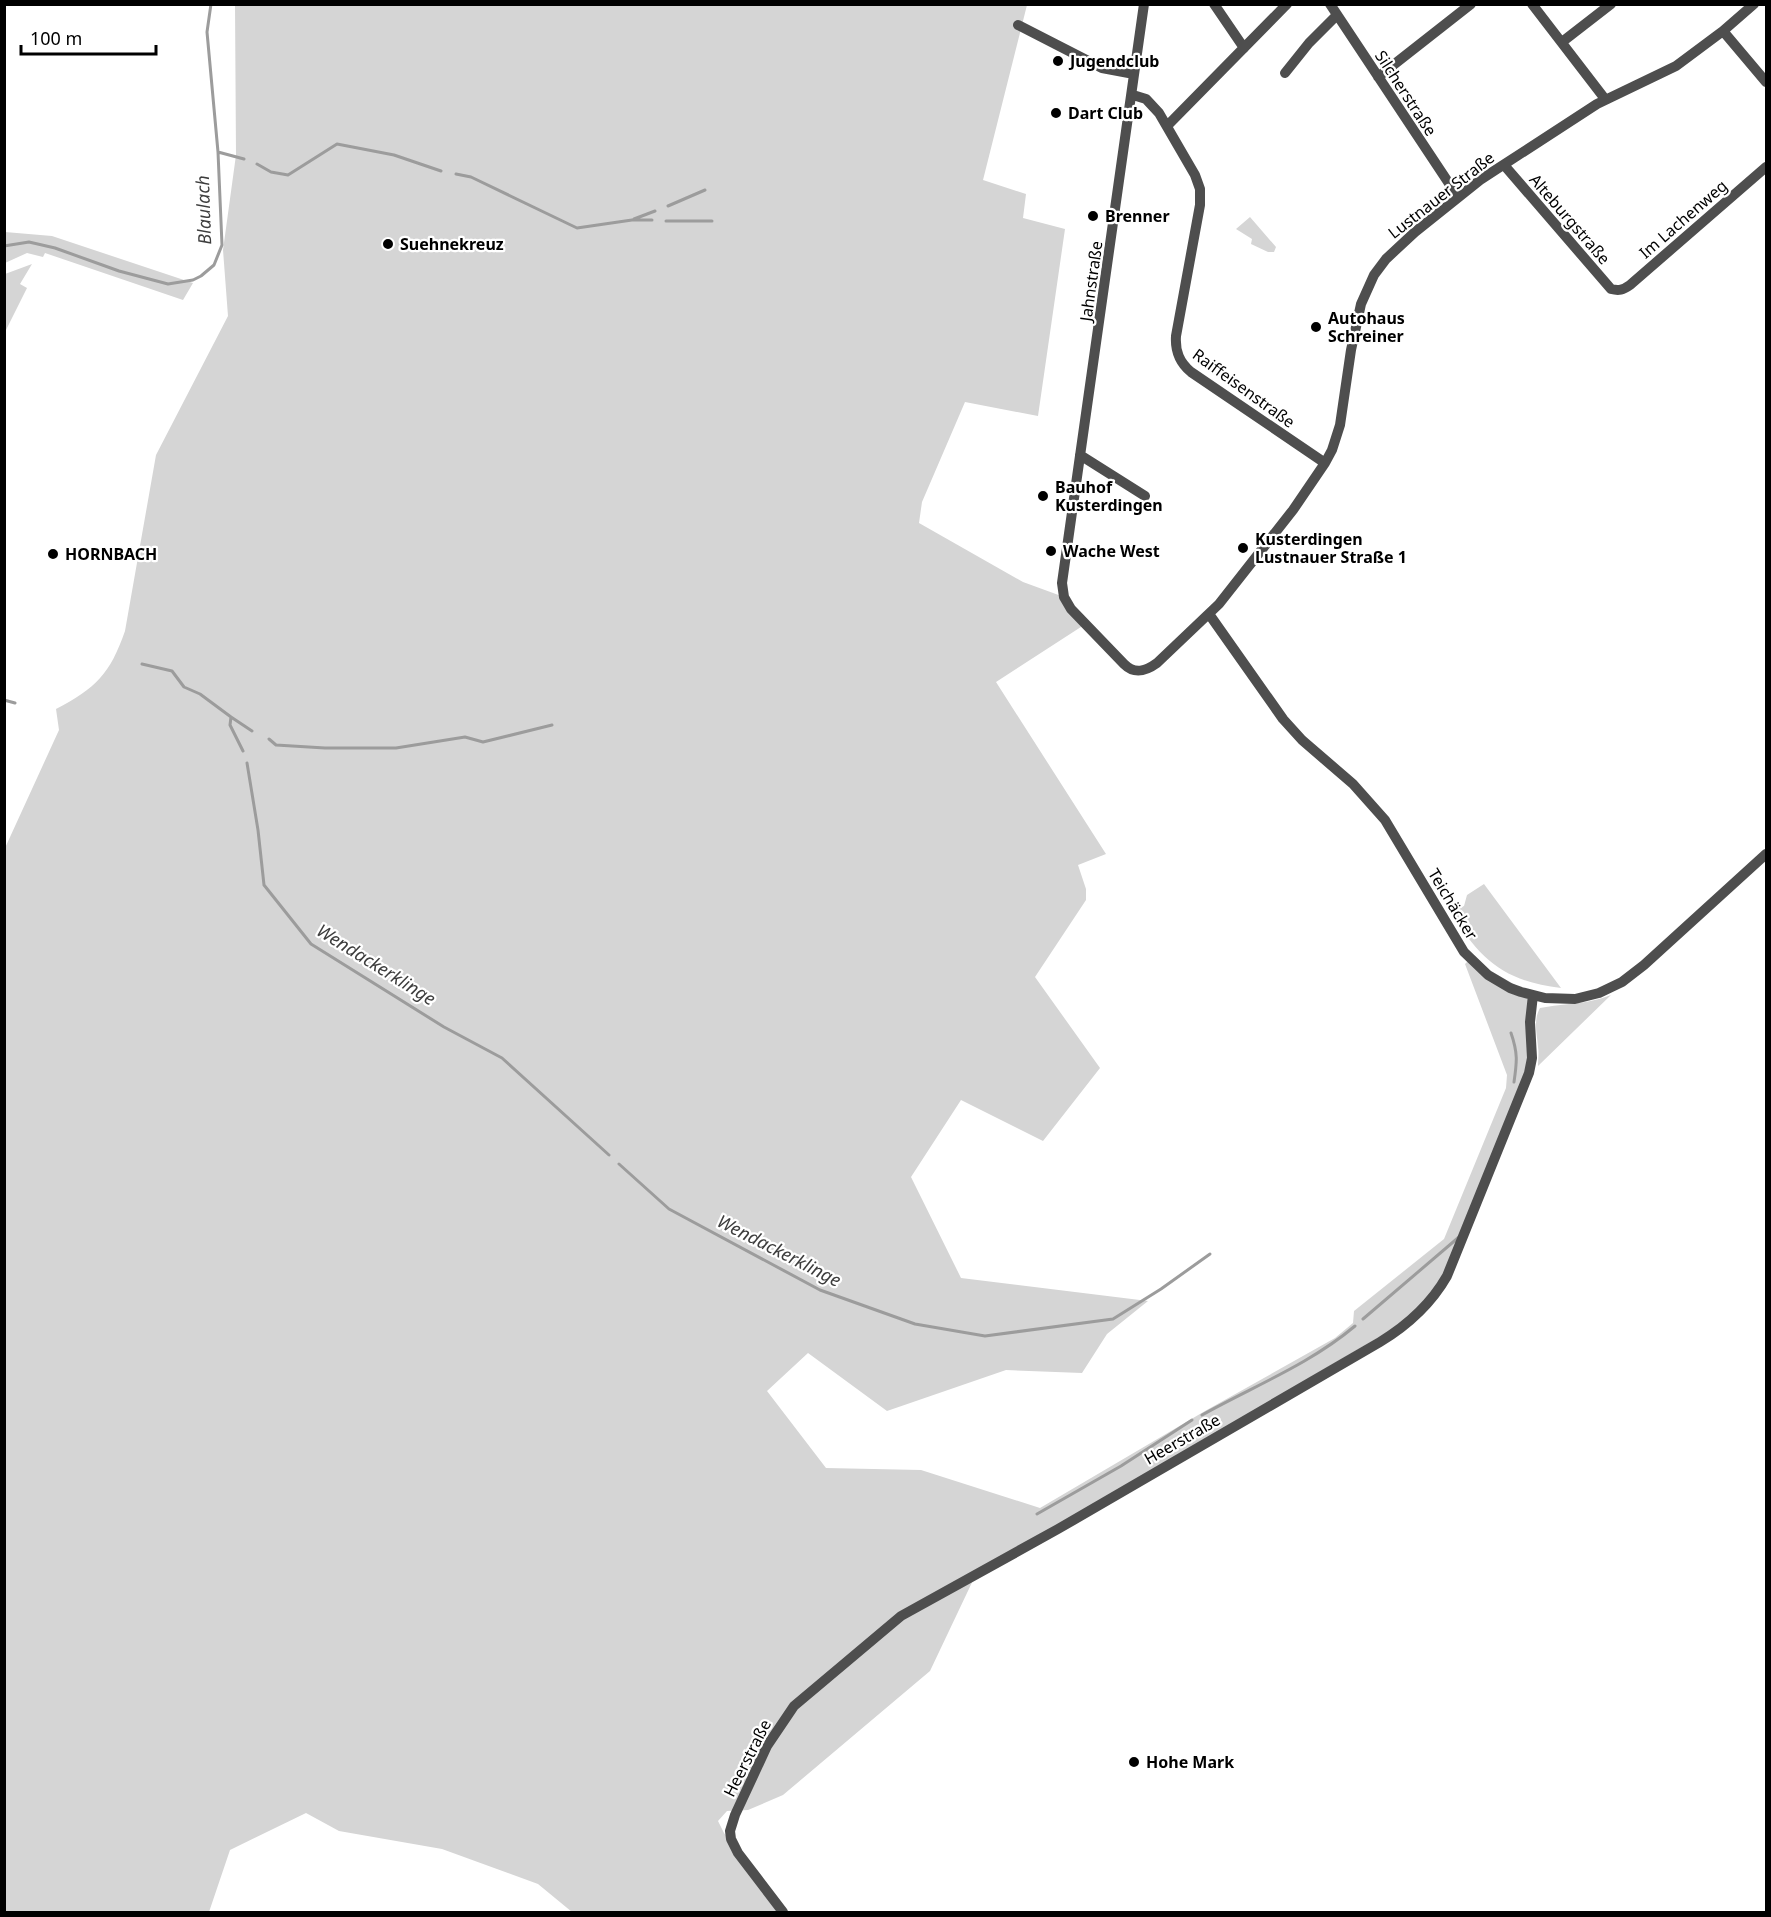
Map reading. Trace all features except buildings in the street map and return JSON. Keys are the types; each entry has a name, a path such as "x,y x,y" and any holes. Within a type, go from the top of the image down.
{"street":[{"name":"Jahnstraße","path":"1137,671 1128,669 1071,609 1064,597 1062,583 1144,4"},
{"path":"1214,4 1244,48"},
{"path":"1167,126 1287,4"},
{"name":"Silcherstraße","path":"1330,4 1458,197"},
{"path":"1378,77 1471,4"},
{"path":"1533,4 1605,99"},
{"path":"1562,42 1611,4"},
{"name":"Lustnauer Straße","path":"1137,671 1148,669 1156,663 1209,614 1310,487 1325,463 1340,425 1357,317 1363,298 1379,267 1392,252 1458,197 1504,165 1605,99 1676,66 1723,31 1754,4"},
{"path":"1285,73 1309,43 1337,15"},
{"path":"1018,25 1102,68 1134,75"},
{"path":"1723,31 1767,82"},
{"name":"Raiffeisenstraße","path":"1132,95 1151,104 1167,126 1195,175 1200,189 1201,197 1176,336 1177,353 1191,372 1325,463"},
{"name":"Alteburgstraße","path":"1504,165 1611,289 1617,290"},
{"name":"Im Lachenweg","path":"1617,290 1630,285 1767,167"},
{"path":"1080,455 1145,496"},
{"name":"Teichäcker","path":"1209,614 1286,723 1353,784 1385,820 1464,952 1498,982 1521,992 1533,996 1575,999 1599,993 1622,982 1644,965 1767,854"},
{"name":"Heerstraße","path":"783,1912 738,1853 730,1831 735,1815 767,1746 794,1706 901,1616 1032,1544 1380,1342 1418,1314 1447,1276 1528,1073 1532,1058 1530,1022 1533,996"}],"shaded area":[{"path":"235,5 1027,5 983,180 1026,194 1023,218 1065,229 1038,416 965,402 922,502 919,523 1023,582 1064,597 1084,625 996,682 1106,854 1078,865 1086,889 1086,900 1035,977 1100,1068 1043,1141 961,1100 911,1177 961,1278 1148,1301 1107,1334 1082,1373 1006,1370 887,1411 808,1353 767,1391 826,1468 921,1470 1040,1508 1335,1338 1353,1323 1354,1311 1444,1239 1506,1088 1507,1075 1465,964 1470,959 1533,995 1532,1058 1447,1276 1418,1314 976,1574 930,1671 783,1795 748,1810 727,1811 718,1821 724,1833 785,1912 572,1912 538,1884 442,1849 339,1831 306,1813 230,1850 209,1912 5,1912 5,848 59,730 56,709 82,694 100,678 114,658 125,631 156,455 228,316 223,250 236,155"},
{"path":"1250,217 1276,247 1274,252 1268,252 1251,244 1252,239 1236,229"},
{"path":"5,232 52,236 193,283 183,300 45,253 43,257 27,253 5,263"},
{"path":"32,264 20,284 27,288 5,332 5,274"},
{"path":"1484,884 1561,988 1541,985 1509,974 1472,943 1451,912 1464,906 1467,895"},
{"path":"1611,995 1538,1066 1536,1022 1540,1008 1584,1002"}],"waterway":[{"name":"Blaulach","path":"4,246 29,242 55,248 119,271 168,284 193,280 214,265 222,245 218,152 207,32 211,4"},
{"path":"257,164 271,172 288,175 337,144 394,155 441,171"},
{"path":"218,152 244,159"},
{"path":"456,174 471,177 577,228 632,220 652,220"},
{"path":"668,206 705,190"},
{"path":"634,219 655,211"},
{"path":"666,221 712,221"},
{"name":"Wendackerklinge","path":"142,664 172,671 184,687 200,694 231,717 230,725 243,751"},
{"name":"Wendackerklinge","path":"4,700 15,703"},
{"path":"231,717 252,731"},
{"path":"269,739 276,745 396,748 465,737 483,742 552,725"},
{"name":"Wendackerklinge","path":"247,763 264,885 311,944 444,1027 502,1058 609,1155"},
{"path":"1511,1033 1516,1057 1514,1082"},
{"name":"Wendackerklinge","path":"619,1164 669,1209 820,1290 915,1324 985,1336 1113,1319 1210,1254"},
{"path":"1363,1319 1459,1237"},
{"path":"1202,1415 1301,1363 1338,1340 1355,1326"},
{"path":"1037,1514 1121,1466 1192,1420"}],"place":[{"name":"Jugendclub","path":"1058,61"},
{"name":"Dart Club","path":"1056,113"},
{"name":"Brenner","path":"1093,216"},
{"name":"Suehnekreuz","path":"388,244"},
{"name":"Autohaus Schreiner","path":"1316,327"},
{"name":"Bauhof Kusterdingen","path":"1043,496"},
{"name":"Kusterdingen Lustnauer Straße 1","path":"1243,548"},
{"name":"Wache West","path":"1051,551"},
{"name":"HORNBACH","path":"53,554"},
{"name":"Hohe Mark","path":"1134,1762"}]}
